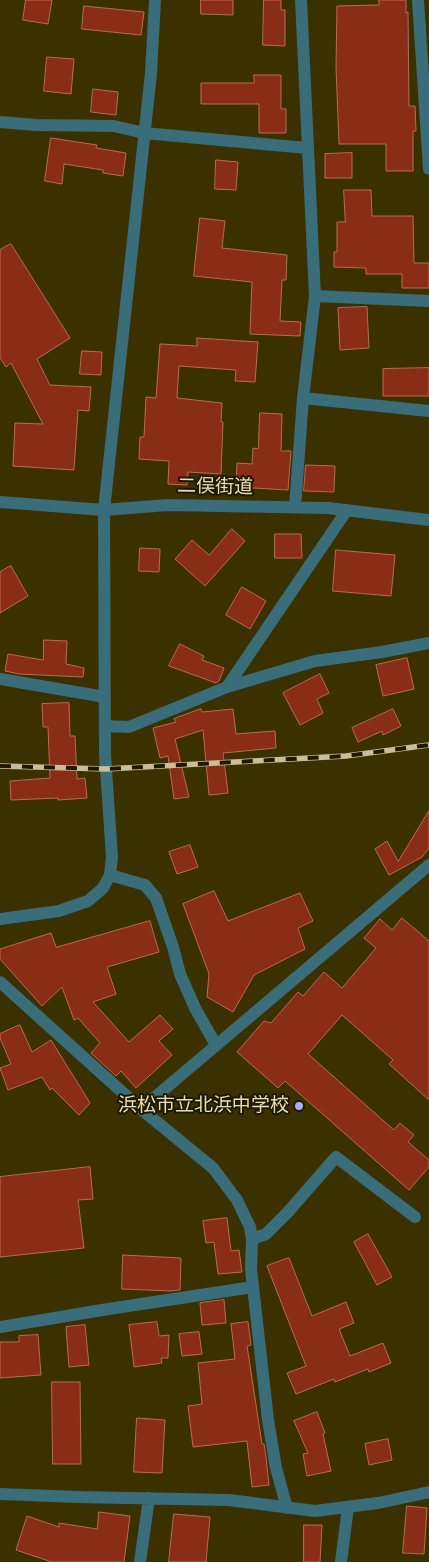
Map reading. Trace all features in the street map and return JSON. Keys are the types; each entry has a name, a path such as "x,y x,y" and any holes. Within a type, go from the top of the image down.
{"street":[{"path":"0,919 59,911 88,901 103,888 110,875 112,857 105,755 104,510 151,74 155,0"},
{"path":"294,507 303,398 315,296 301,0"},
{"path":"418,0 429,169"},
{"path":"0,122 36,125 114,126 144,133 307,148"},
{"path":"315,296 429,301"},
{"path":"303,398 429,411"},
{"name":"二俣街道","path":"0,502 104,510 167,505 328,508 429,520"},
{"path":"227,687 347,510"},
{"path":"105,726 128,727 227,687 315,662 429,643"},
{"path":"0,679 105,697"},
{"path":"141,1109 429,865"},
{"path":"110,875 145,885 156,898 180,974 195,1008 216,1044"},
{"path":"0,982 141,1109 213,1168 237,1200 250,1227 252,1239 251,1269 268,1420 276,1468 287,1508"},
{"path":"252,1239 266,1234 336,1157 415,1216"},
{"path":"0,1327 253,1287"},
{"path":"0,1494 229,1500 315,1511 378,1503 429,1492"},
{"path":"140,1562 149,1498"},
{"path":"341,1562 348,1507"}],"building":[{"path":"26,0 52,0 48,24 23,20"},
{"path":"201,0 233,0 233,15 201,14"},
{"path":"264,0 281,0 281,10 285,10 285,46 263,45"},
{"path":"379,0 406,0 406,13 408,12 409,106 415,106 416,131 413,131 413,171 386,171 386,144 339,144 336,67 337,6 379,5"},
{"path":"84,6 144,12 141,35 82,29"},
{"path":"47,57 74,59 71,94 44,91"},
{"path":"254,75 281,75 281,109 286,109 286,133 259,133 259,104 201,104 201,83 254,83"},
{"path":"93,89 118,92 116,115 91,112"},
{"path":"51,138 97,145 96,148 126,153 123,176 103,173 103,170 64,164 62,184 45,181"},
{"path":"352,153 352,178 325,178 325,154"},
{"path":"216,160 238,162 236,190 215,189"},
{"path":"344,190 371,190 372,216 413,216 414,263 429,263 429,288 402,288 402,274 366,274 366,268 334,267 334,252 337,252 337,222 345,222"},
{"path":"200,218 225,221 222,248 287,255 286,280 282,280 280,321 301,322 300,336 250,334 252,282 194,276"},
{"path":"11,244 70,338 37,359 50,385 91,387 89,411 78,410 74,470 13,466 15,423 43,424 11,363 6,367 0,358 0,250"},
{"path":"367,307 369,348 340,350 338,308"},
{"path":"197,338 258,342 255,382 235,381 236,370 179,366 177,398 222,403 221,474 188,472 187,485 168,484 169,461 139,459 140,437 144,437 146,397 156,398 160,344 197,346"},
{"path":"82,351 102,352 101,375 80,374"},
{"path":"429,368 429,396 383,396 383,369"},
{"path":"260,413 282,414 281,451 291,451 288,490 236,487 237,463 252,464 253,448 258,449"},
{"path":"306,465 335,466 334,492 304,491"},
{"path":"232,529 245,541 205,586 175,559 192,540 209,555"},
{"path":"275,534 301,534 302,558 275,558"},
{"path":"140,548 160,549 159,572 139,571"},
{"path":"336,550 395,555 391,596 333,591"},
{"path":"11,566 28,596 0,613 0,572"},
{"path":"242,587 266,601 250,629 226,615"},
{"path":"44,640 67,641 66,664 84,668 83,677 19,674 5,671 8,654 43,660"},
{"path":"180,644 204,656 202,660 224,668 219,681 216,683 169,666"},
{"path":"407,658 414,689 383,696 376,665"},
{"path":"320,674 329,693 317,699 323,713 300,725 283,693"},
{"path":"69,703 70,736 75,736 77,779 85,778 87,798 11,800 10,781 50,778 48,727 43,727 42,704"},
{"path":"201,709 202,712 233,709 236,734 275,731 276,748 223,753 228,793 209,795 203,730 175,739 189,797 174,799 168,756 160,758 153,728 176,722 174,719"},
{"path":"393,709 401,726 383,735 382,731 358,742 352,728"},
{"path":"429,811 429,848 422,857 389,875 375,849 387,841 398,861"},
{"path":"190,845 198,867 177,874 169,852"},
{"path":"214,891 228,921 300,893 313,921 298,928 305,949 254,975 233,1012 207,997 209,974 183,904"},
{"path":"402,918 429,941 429,1100 389,1064 393,1060 342,1015 308,1054 394,1130 400,1123 414,1135 408,1142 429,1160 429,1167 409,1190 285,1081 278,1088 237,1052 264,1021 271,1023 298,992 303,996 324,972 342,988 376,948 364,938 380,919 392,930"},
{"path":"150,921 159,952 107,967 116,994 93,1002 129,1042 160,1015 173,1029 159,1041 172,1055 136,1088 121,1071 116,1076 91,1053 100,1043 78,1018 74,1020 62,987 42,1006 0,959 0,949 51,933 56,947"},
{"path":"20,1025 32,1052 51,1040 90,1103 79,1115 52,1088 50,1090 42,1077 8,1090 0,1068 11,1064 0,1034"},
{"path":"90,1167 93,1199 78,1200 84,1248 0,1257 0,1177"},
{"path":"227,1218 231,1251 239,1250 242,1272 218,1274 214,1242 206,1243 203,1221"},
{"path":"368,1234 392,1277 377,1285 354,1242"},
{"path":"123,1255 181,1258 180,1290 122,1289"},
{"path":"289,1258 312,1316 346,1302 354,1323 339,1329 350,1356 383,1343 391,1363 369,1372 368,1369 335,1382 334,1379 296,1394 287,1373 306,1366 267,1266"},
{"path":"224,1300 226,1323 202,1325 200,1303"},
{"path":"157,1322 159,1336 169,1335 168,1358 161,1358 162,1363 134,1367 129,1325"},
{"path":"248,1322 251,1345 247,1346 269,1485 252,1487 247,1441 193,1447 188,1406 202,1404 198,1363 235,1359 231,1324"},
{"path":"85,1325 89,1365 69,1367 66,1327"},
{"path":"199,1332 202,1354 182,1356 179,1334"},
{"path":"38,1335 41,1375 0,1378 0,1342 19,1342 19,1336"},
{"path":"52,1382 80,1382 81,1464 53,1464"},
{"path":"317,1412 325,1433 323,1434 331,1471 307,1476 303,1454 308,1453 294,1421"},
{"path":"137,1418 165,1420 162,1473 134,1472"},
{"path":"388,1439 392,1460 369,1465 365,1444"},
{"path":"407,1506 427,1508 424,1554 403,1553"},
{"path":"99,1512 130,1516 124,1562 52,1562 16,1550 27,1516 59,1527 59,1523 97,1529"},
{"path":"174,1514 210,1517 206,1562 169,1562"},
{"path":"304,1525 322,1525 320,1562 304,1562"}],"railway":[{"path":"0,766 106,769 346,756 429,745"}],"place":[{"name":"浜松市立北浜中学校","path":"299,1106"}]}
